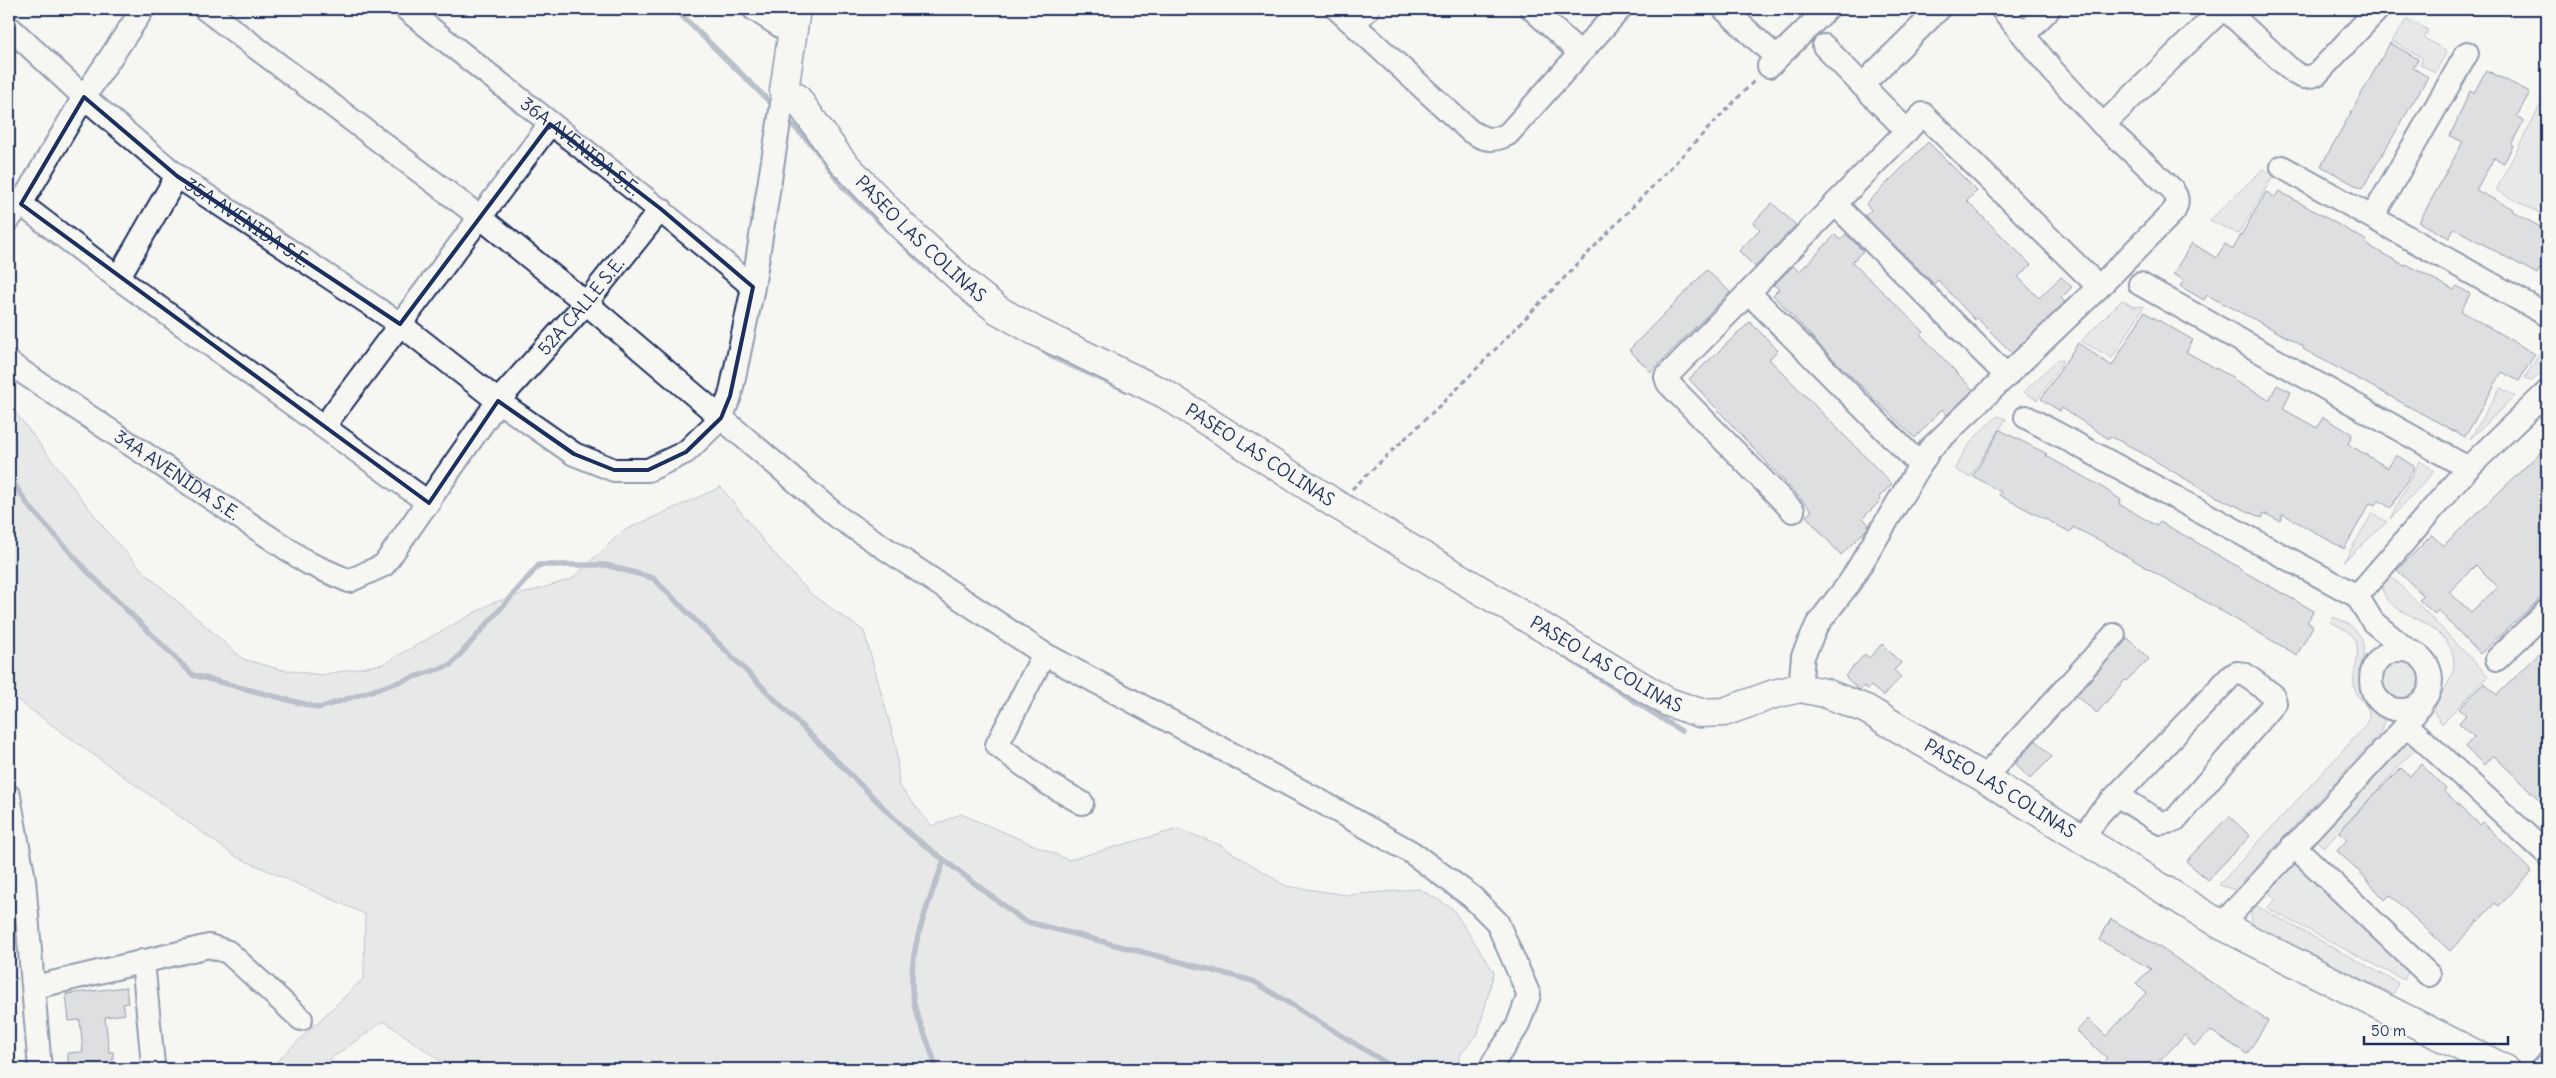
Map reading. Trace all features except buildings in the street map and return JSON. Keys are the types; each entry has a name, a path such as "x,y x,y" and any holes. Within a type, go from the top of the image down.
{"street":[{"path":"143,9 84,97 15,212 118,278 429,503"},
{"path":"205,9 480,217 586,303 838,517 1044,654 1318,800 1411,852 1472,897 1497,922 1529,995 1517,1027 1493,1063 1492,1069"},
{"name":"36A AVENIDA S.E.","path":"406,9 550,124 661,209 753,287"},
{"path":"720,418 730,396 753,287 794,21 754,9"},
{"path":"1337,9 1361,16 1470,131 1483,140 1497,140 1508,134 1579,52 1620,9"},
{"path":"1532,9 1579,52"},
{"path":"1724,9 1773,62 1827,9"},
{"path":"1862,85 1940,9"},
{"path":"1800,688 1803,656 1818,625 1850,582 1930,449 2099,287 2174,211 2178,204 2177,197 2172,189 2103,125 2053,71 2025,34 2002,9"},
{"path":"2025,34 2049,9"},
{"path":"2103,125 2224,9 2292,71 2301,77 2308,78 2316,74 2378,9"},
{"name":"35A AVENIDA S.E.","path":"9,27 84,97 177,176 400,324 498,401 574,454 614,470 648,470 686,452 720,418"},
{"path":"1824,46 1907,130"},
{"path":"2373,216 2468,53"},
{"name":"PASEO LAS COLINAS","path":"783,96 796,97 840,160 904,227 974,291 998,310 1035,331 1165,394 1334,503 1668,702 1700,713 1724,712 1774,694 1800,688 1825,693 1866,710 1984,778 2221,925 2505,1069"},
{"path":"1793,511 1668,383 1666,378 1671,370 1750,294 1923,114 2099,287"},
{"path":"324,426 550,124"},
{"path":"2282,167 2373,216 2547,316"},
{"path":"118,278 177,176"},
{"path":"1836,204 2007,376"},
{"name":"52A CALLE S.E.","path":"349,582 384,565 429,503 498,401 586,303 661,209"},
{"path":"2140,284 2468,468"},
{"path":"1750,294 1920,465"},
{"name":"34A AVENIDA S.E.","path":"9,363 308,563 349,582"},
{"path":"2356,596 2468,468 2547,392"},
{"path":"2026,417 2356,596 2373,622 2407,650 2424,659 2432,677 2432,686 2401,732 2293,845 2221,925"},
{"path":"2498,659 2547,611"},
{"path":"2373,622 2376,663 2370,680 2375,698 2390,709 2401,732 2547,854"},
{"path":"1984,778 2114,635"},
{"path":"2376,663 2390,652 2407,650"},
{"path":"1044,654 997,745 1047,783 1082,803"},
{"path":"2084,839 2099,814 2117,795 2231,676 2237,673 2244,674 2273,696 2275,702 2174,821 2161,824 2117,795"},
{"path":"2390,709 2407,710 2422,703"},
{"path":"9,796 24,880 35,987 40,1069"},
{"path":"2293,845 2429,975"},
{"path":"35,987 209,946 228,952 301,1019"},
{"path":"143,961 153,1065"},
{"path":"2542,1069 2547,1064"}],"path":[{"path":"1334,503 1370,473 1457,389 1773,62"}],"highlighted area":[{"path":"84,97 177,176 400,324 550,124 661,209 753,287 730,396 721,418 686,452 648,470 614,470 574,454 498,401 429,503 21,204"}],"shaded area":[{"path":"2407,19 2428,30 2424,38 2447,51 2435,73 2420,64 2423,58 2392,41"},
{"path":"2547,93 2547,217 2496,190"},
{"path":"2263,169 2274,175 2238,234 2210,220"},
{"path":"2122,300 2133,307 2144,306 2112,358 2081,341"},
{"path":"2547,341 2547,368 2532,381 2525,378"},
{"path":"2058,359 2063,361 2037,400 2024,392"},
{"path":"2500,388 2515,396 2470,439"},
{"path":"9,404 108,533 144,572 243,659 278,669 321,675 383,664 492,603 572,579 623,531 721,487 769,548 812,595 864,631 896,746 899,786 932,826 961,814 1069,860 1178,829 1220,845 1286,886 1347,895 1419,889 1452,908 1494,972 1478,1033 1461,1054 1457,1069 452,1069 384,1021 316,1069 269,1069 364,978 365,914 235,856 9,694"},
{"path":"1998,416 2006,419 1970,477 1956,470 1963,454 1973,440"},
{"path":"2420,461 2433,470 2432,474 2390,519"},
{"path":"2372,514 2387,522 2344,561"},
{"path":"2390,575 2488,676 2442,724 2434,712 2454,670 2450,648 2442,636 2431,627 2393,605 2385,597 2382,586"},
{"path":"2333,617 2348,624 2357,631 2362,639 2362,692 2383,712 2385,718 2380,733 2235,890 2219,885 2367,724 2369,713 2358,696 2354,685 2357,644 2349,633 2330,622"},
{"path":"2402,658 2414,662 2420,668 2424,680 2420,692 2414,698 2402,702 2390,698 2384,692 2380,680 2384,668 2390,662"},
{"path":"2409,739 2417,747 2324,848 2316,840"},
{"path":"2292,859 2408,972 2404,980 2267,908 2276,899 2265,889"},
{"path":"2251,903 2398,983 2393,994 2256,927 2251,921"}],"waterway":[{"path":"675,9 776,108"},
{"path":"786,118 813,146 843,187 927,268 939,276"},
{"path":"1034,344 1052,357 1126,390"},
{"path":"9,476 28,505 87,571 193,675 319,708 451,665 539,565 606,565 653,578 910,834 1024,921 1253,981 1396,1069"},
{"path":"1565,656 1681,731"},
{"path":"936,1069 915,1008 912,970 919,932 944,860"}]}
